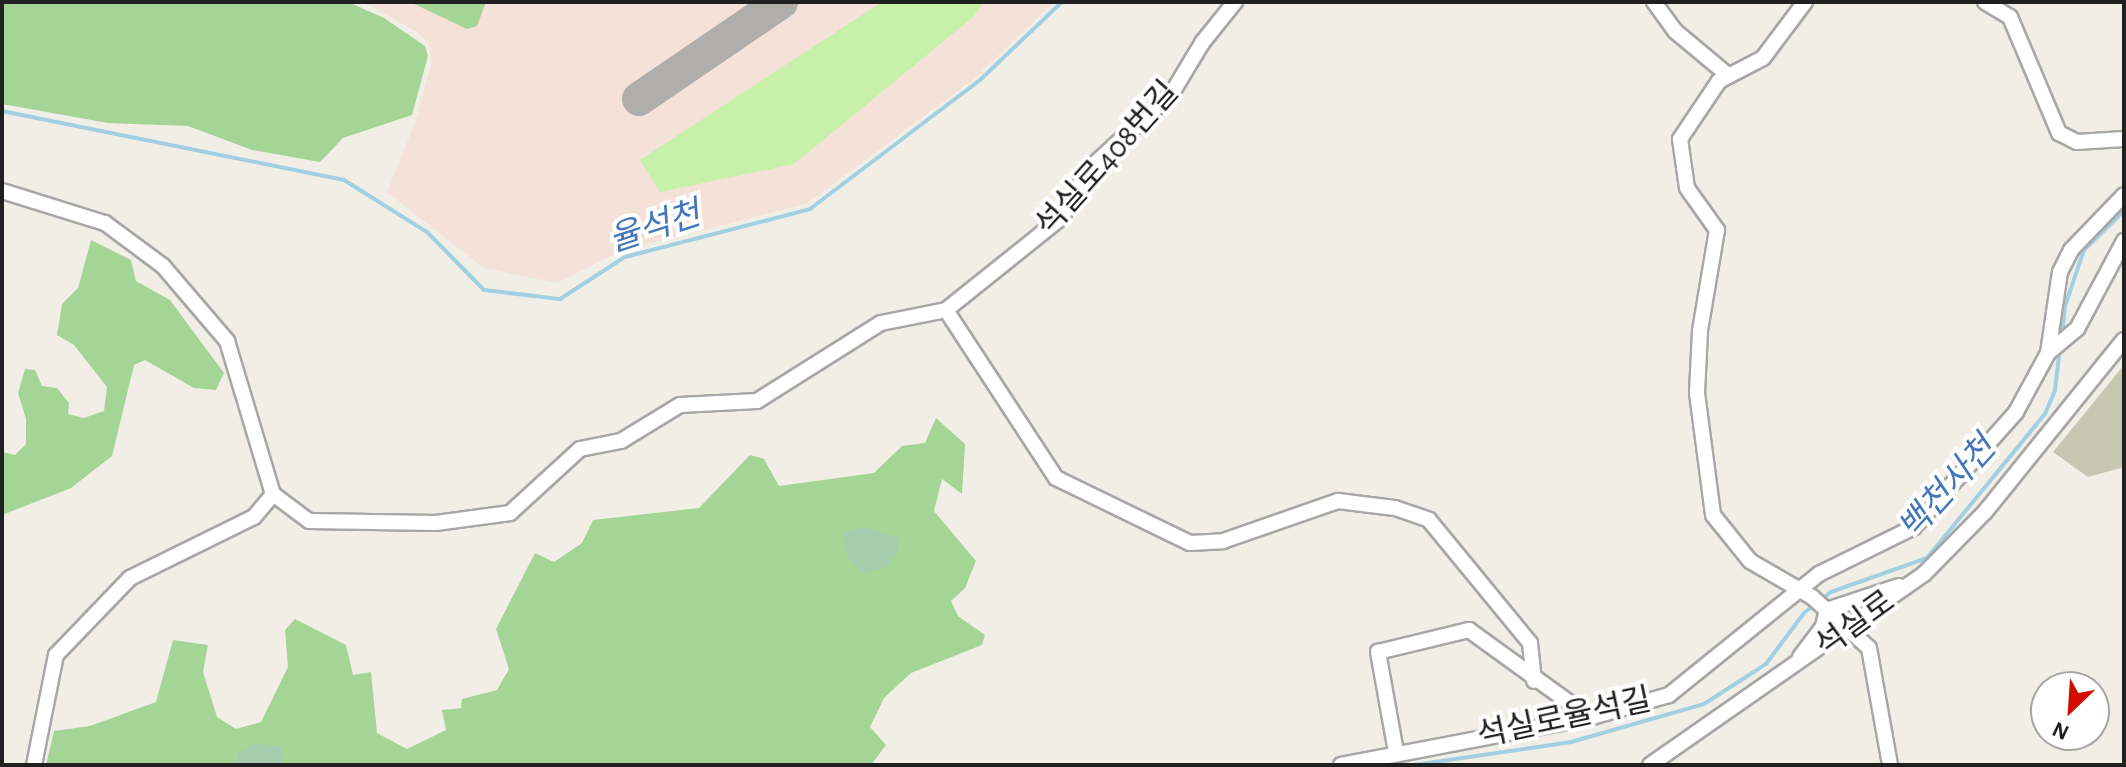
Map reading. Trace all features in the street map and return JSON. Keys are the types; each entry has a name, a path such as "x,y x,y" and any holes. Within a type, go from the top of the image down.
{"street":[{"name":"석실로408번길","path":"273,494 309,521 436,523 510,513 580,449 621,441 680,405 757,401 881,323 946,310 1062,217 1088,170 1172,93 1202,43 1235,2"},
{"path":"1654,2 1675,31 1729,76"},
{"path":"1805,2 1763,58 1719,81 1680,139 1687,188 1717,230 1700,331 1697,393 1713,515 1750,561 1815,601 1850,628 1869,648 1890,765"},
{"path":"1985,2 2010,17 2059,133 2077,142 2124,139"},
{"path":"2,191 105,223 163,266 227,341 273,494 254,517 130,578 56,655 34,765"},
{"path":"2050,351 2060,272 2071,250 2124,195"},
{"path":"1791,669 1823,626 1815,601 1819,574 1914,527 2016,412 2050,351 2068,336 2124,241"},
{"path":"946,310 1056,478 1190,543 1223,541 1338,501 1395,508 1429,520 1530,643 1534,681"},
{"name":"석실로","path":"1650,765 1917,579 1985,512 2124,340"},
{"path":"1815,601 1917,579"},
{"name":"석실로율석길","path":"1341,765 1580,719 1669,695 1815,601"},
{"path":"1396,752 1378,652 1387,646 1469,630 1534,681 1574,706 1580,719"}],"shaded area":[{"path":"363,2 1053,2 975,78 806,204 620,251 557,283 484,268 387,192 415,123 431,64 430,47 419,33"},
{"path":"2124,365 2124,467 2088,477 2053,452"}],"green space":[{"path":"2,2 348,2 384,18 425,46 428,56 412,115 343,138 320,162 252,150 188,126 108,123 2,104"},
{"path":"410,2 486,2 477,26 467,29"},
{"path":"882,2 984,2 973,17 794,164 660,192 640,160"},
{"path":"91,240 131,260 136,281 170,300 224,373 216,390 194,388 145,360 134,365 112,456 71,488 2,515 2,452 15,455 26,444 26,419 18,393 25,369 35,370 42,386 57,388 69,403 68,414 84,418 104,411 107,387 74,345 57,335 62,304 78,288"},
{"path":"936,418 965,444 962,494 942,479 934,511 976,561 965,588 951,601 958,616 985,635 982,645 911,673 884,698 870,727 886,745 871,765 284,765 238,753 238,765 46,765 54,731 90,726 156,702 173,640 208,645 203,672 217,717 236,729 261,722 288,667 285,630 295,619 346,645 353,675 371,672 377,733 407,749 446,730 442,710 461,708 462,699 497,690 509,669 496,629 535,553 554,562 582,543 593,520 699,508 750,455 764,459 779,486 874,473 902,446 925,443"},
{"path":"864,527 898,538 898,552 886,568 863,573 847,558 844,533"},
{"path":"256,743 281,747 284,765 238,765 238,753"}],"waterway":[{"name":"율석천","path":"2,111 344,180 427,232 484,290 560,299 625,257 810,209 980,80 1062,2"},
{"name":"백천사천","path":"2062,335 2065,306 2084,250 2124,211"},
{"name":"백천사천","path":"1414,765 1571,742 1704,704 1766,664 1804,613 1831,592 1927,558 2045,414 2055,390 2060,347"}],"taxiway":[{"path":"639,99 781,2"}]}
